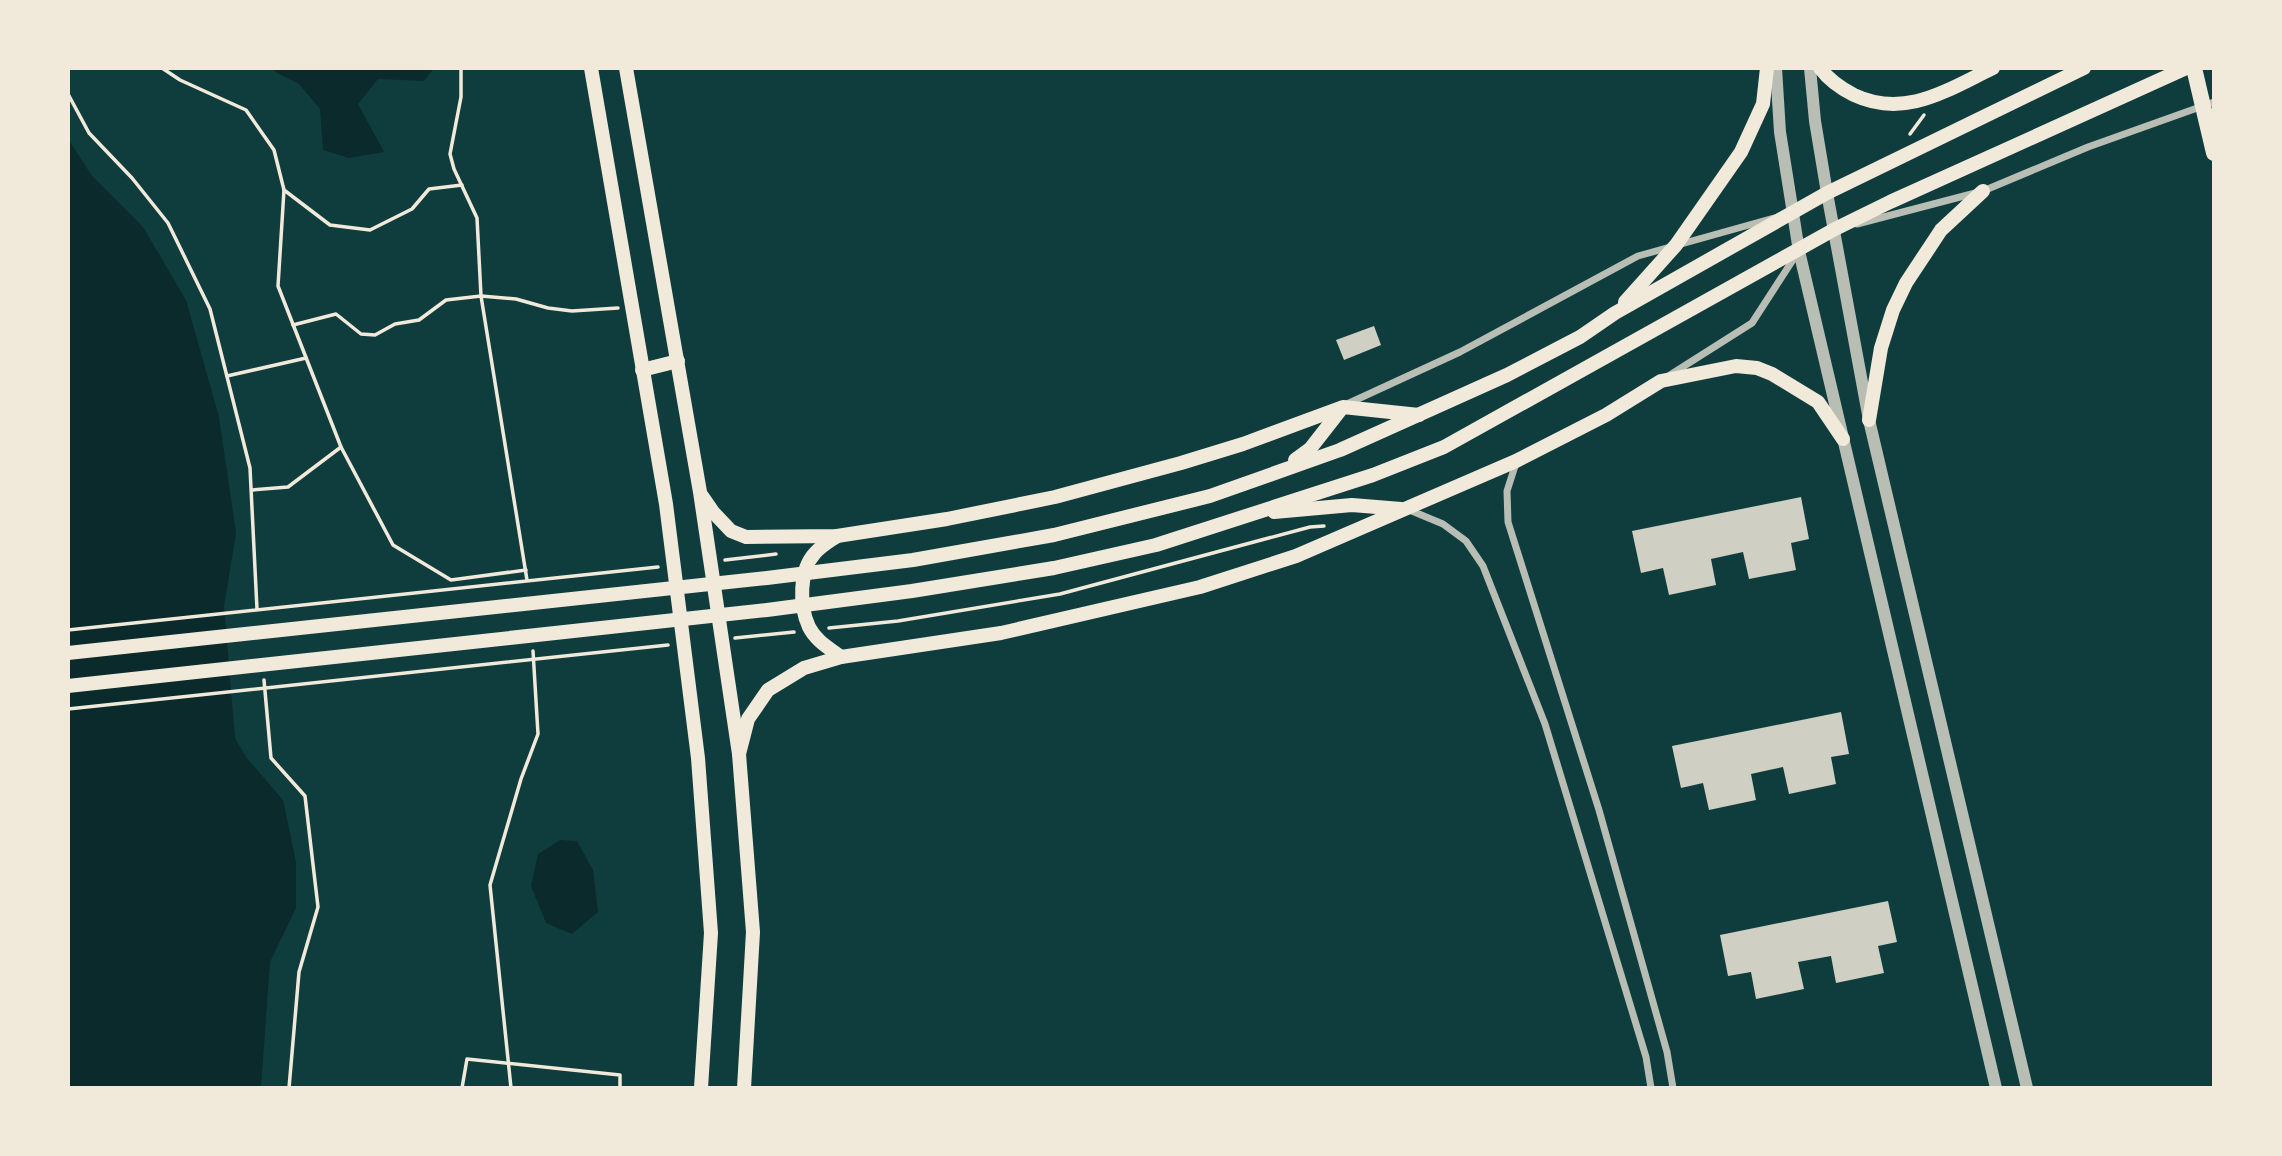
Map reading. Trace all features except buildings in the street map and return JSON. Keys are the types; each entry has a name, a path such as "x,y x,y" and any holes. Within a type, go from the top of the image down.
{"highway":[{"path":"2194,68 2214,153"}],"main road":[{"path":"591,68 666,504 698,758 711,933 701,1088"},
{"path":"625,68 700,492 739,754 753,932 744,1088"},
{"path":"1615,313 1676,246 1741,152 1763,104 1767,68"},
{"path":"1820,68 1842,89 1862,99 1901,106 1940,93 1993,68"},
{"path":"68,653 780,577 913,560 1054,535 1210,496 1340,450 1507,375 1580,337 1615,313 1827,193 2084,68"},
{"path":"68,686 767,610 912,591 1054,568 1156,545 1373,475 1444,447 1835,229 2186,68"},
{"path":"1869,420 1881,348 1893,310 1906,283 1941,230 1983,191"},
{"path":"642,370 678,361"},
{"path":"739,754 748,719 768,690 804,668 841,657 1001,633 1200,587 1296,556 1516,461 1606,415 1661,381 1736,366 1757,368 1794,386 1818,402 1843,439"},
{"path":"700,492 730,531 746,537 837,536 947,519 1055,497 1243,444 1343,407 1421,415"},
{"path":"1283,469 1311,449 1343,407"},
{"path":"1256,514 1352,505 1406,509"},
{"path":"837,536 815,553 805,569 803,598 808,626 821,643 841,657"}],"street":[{"path":"1776,68 1780,132 1799,251 1996,1088"},
{"path":"1810,68 1815,121 1827,193 1869,420 2027,1088"},
{"path":"1835,229 1983,191 2088,147 2214,102"},
{"path":"1343,407 1460,352 1638,256 1791,213"},
{"path":"1661,381 1752,323 1799,251"},
{"path":"1516,461 1507,491 1508,522 1598,810 1667,1052 1673,1088"},
{"path":"1406,509 1443,524 1466,541 1483,566 1545,724 1646,1057 1651,1088"}],"path":[{"path":"162,68 180,80 246,110 274,150 284,190 278,286 341,447 393,545 451,580 526,570"},
{"path":"461,68 461,97 450,154 454,169 477,218 481,296 528,584"},
{"path":"1910,134 1940,93"},
{"path":"68,94 89,133 132,178 169,223"},
{"path":"284,190 330,225 370,230 412,209 429,189 462,185"},
{"path":"293,325 336,314 361,334 375,335 395,324 419,320 446,300 481,296 516,299 548,308 610,309"},
{"path":"227,376 306,358"},
{"path":"251,490 288,487 341,447"},
{"path":"829,628 898,621 1060,594 1310,527 1335,525"},
{"path":"715,561 784,553"},
{"path":"68,630 660,567"},
{"path":"732,639 801,631"},
{"path":"68,709 677,644"},
{"path":"511,1088 489,885 521,779 538,734 533,651"},
{"path":"462,1088 467,1059 620,1075 620,1088"}],"water":[{"path":"273,68 434,68 424,81 378,79 358,104 384,152 349,158 323,150 320,109 299,84 275,72"},
{"path":"68,139 92,176 143,227 186,300 219,417 236,533 224,606 235,738 246,757 283,800 296,862 296,908 270,962 261,1088 68,1088"},
{"path":"560,840 577,841 593,870 598,912 572,934 546,923 531,886 538,854"}]}
